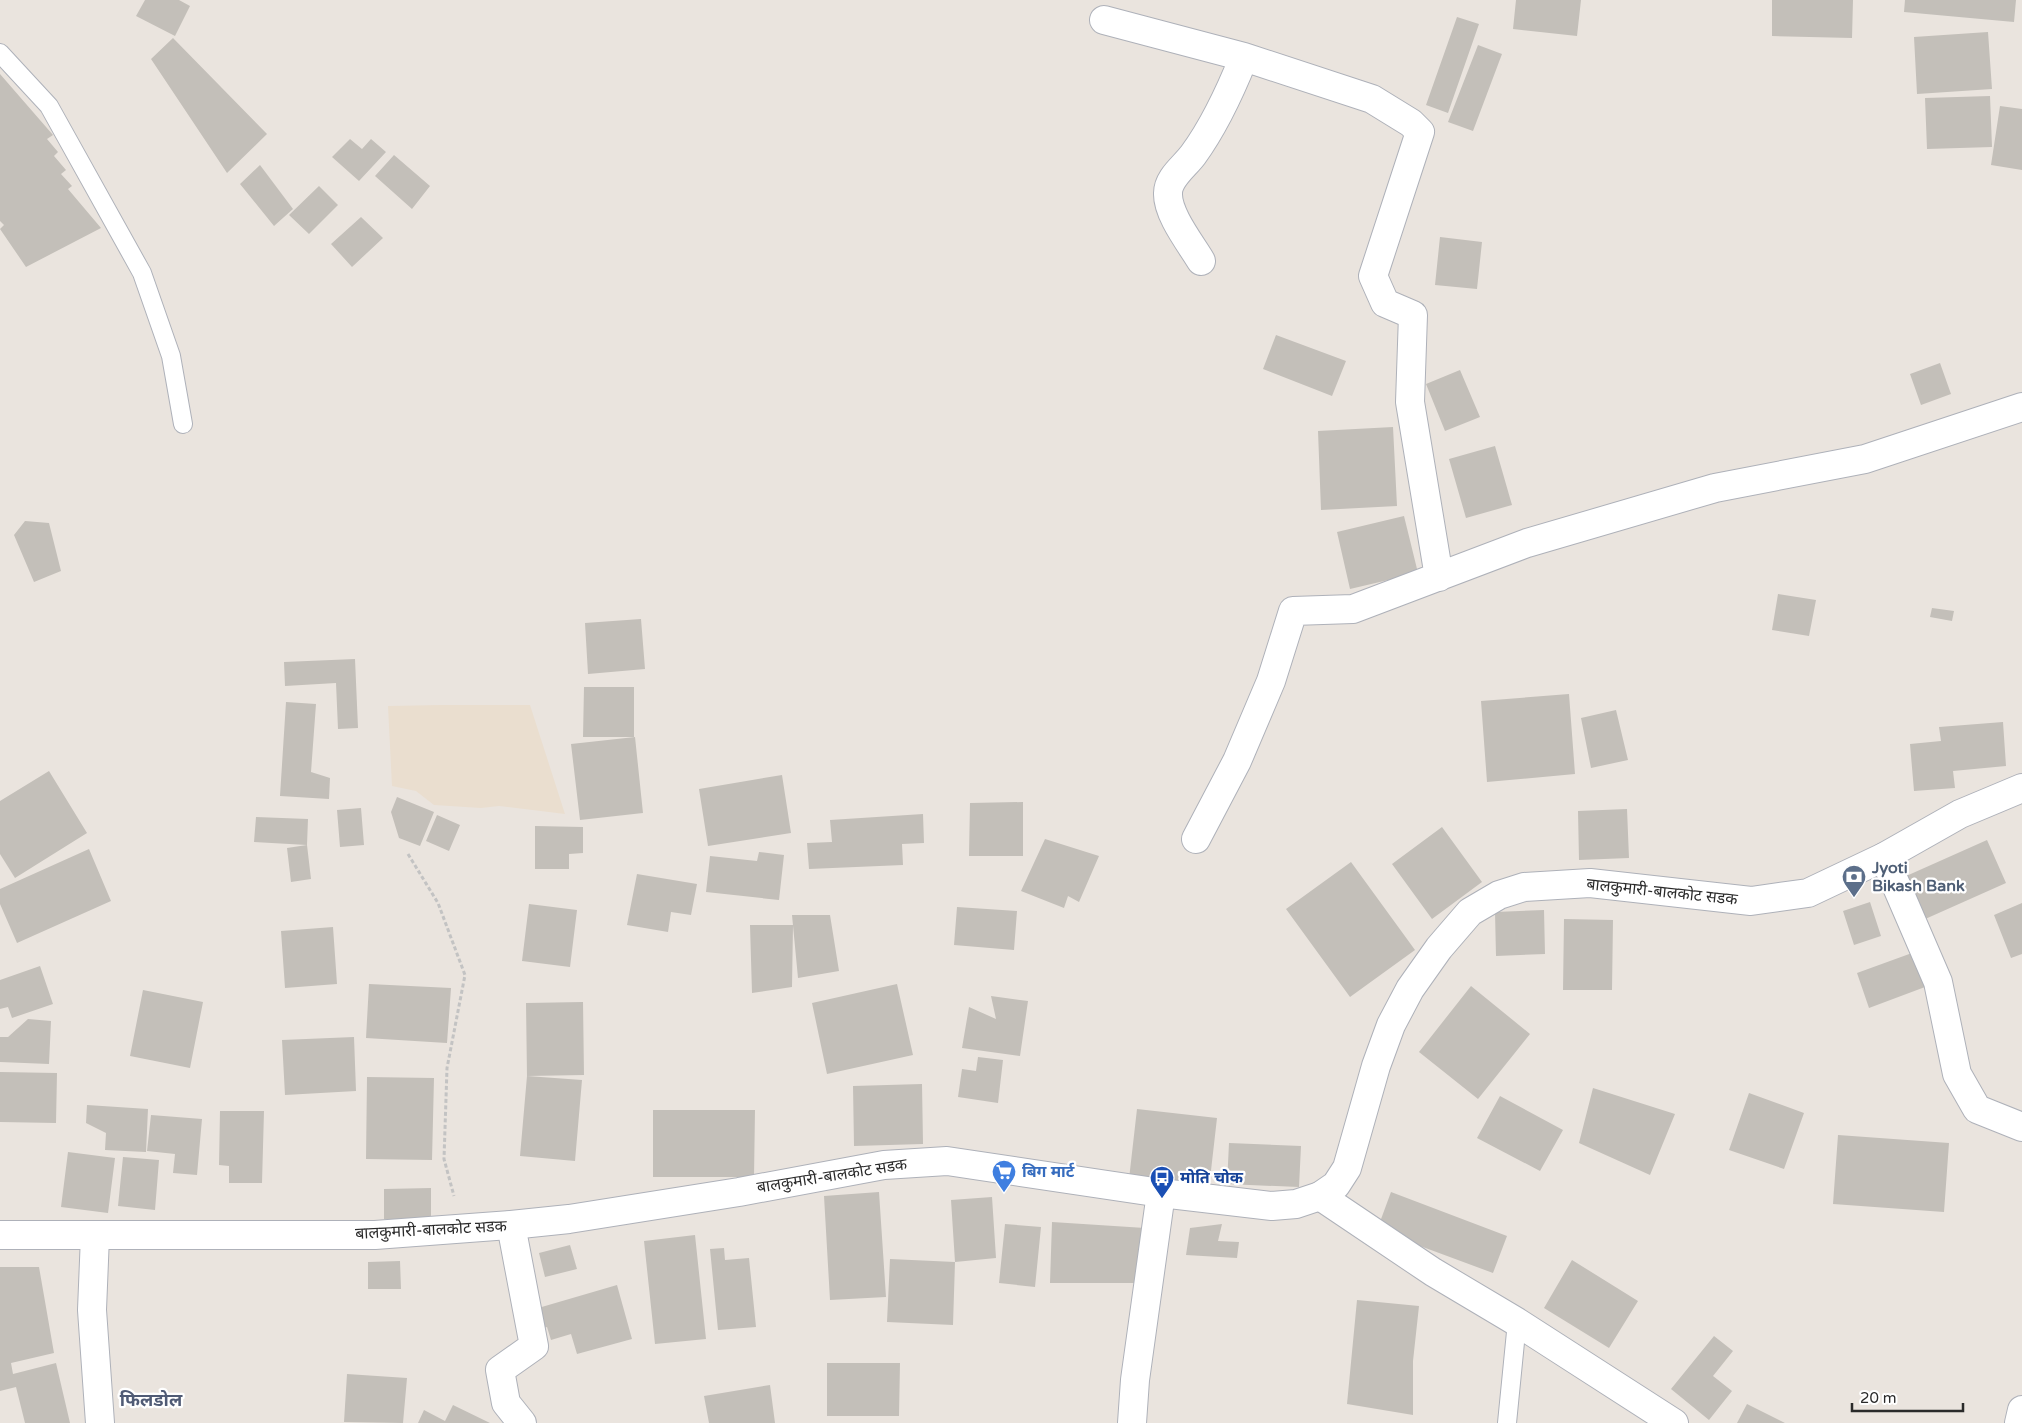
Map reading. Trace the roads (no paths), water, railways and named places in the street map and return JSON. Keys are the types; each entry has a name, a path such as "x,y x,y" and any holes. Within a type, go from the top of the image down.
{"street":[{"path":"1104,20 1244,57 1372,99 1420,132 1373,276 1385,303 1413,315 1410,402 1439,577"},
{"path":"1201,261 1171,211 1168,193 1172,179 1193,155 1224,105 1244,57"},
{"path":"1196,839 1237,762 1270,681 1293,611 1353,609 1527,542 1715,488 1865,459 2022,407"},
{"name":"बालकुमारी-बालकोट सडक","path":"0,1235 375,1235 511,1226 569,1219 711,1196 884,1165 947,1161 1161,1193 1272,1206 1296,1204 1320,1196 1336,1185 1347,1168 1376,1066 1391,1026 1410,989 1429,962 1470,912 1499,895 1524,887 1590,883 1751,901 1808,893 1884,857 1960,814 2022,788"},
{"path":"1884,857 1938,982 1957,1074 1977,1109 2022,1127"},
{"path":"1132,1423 1134,1380 1161,1193"},
{"path":"1320,1196 1433,1272 1517,1322 1674,1423"},
{"path":"511,1226 534,1346 500,1370 506,1403 522,1423"},
{"path":"95,1236 92,1310 100,1423"},
{"path":"2019,1423 2022,1410"}],"lane":[{"path":"0,53 48,106 142,273 171,356 183,424"},
{"path":"1507,1423 1517,1322"}],"place":[{"name":"Jyoti Bikash Bank","path":"1854,898"},
{"name":"बिग मार्ट","path":"1004,1193"},
{"name":"मोति चोक","path":"1162,1199"}],"district":[{"name":"फिलडोल","path":"151,1400"}]}
